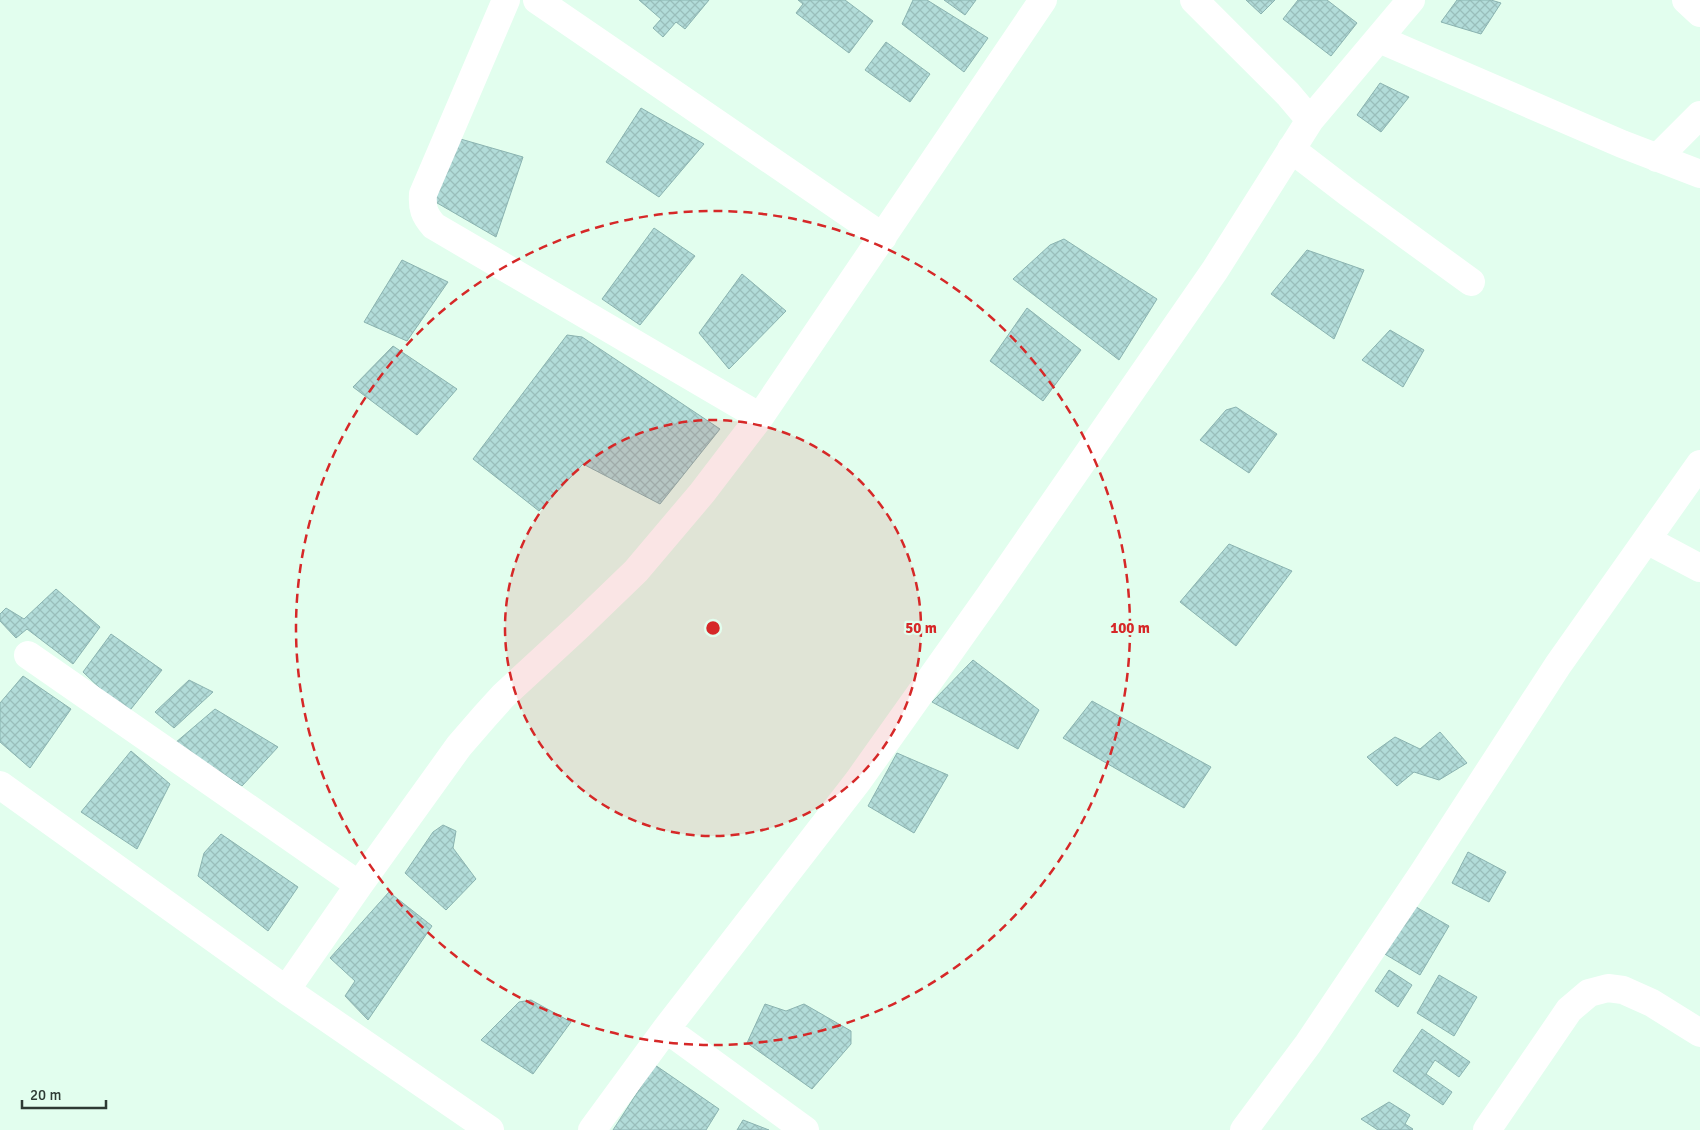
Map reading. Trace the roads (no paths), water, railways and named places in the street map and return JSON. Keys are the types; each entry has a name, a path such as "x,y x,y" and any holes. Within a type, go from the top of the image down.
{"street":[{"path":"506,0 423,194 422,206 426,217 434,226 760,417"},
{"path":"537,0 883,237"},
{"path":"286,990 459,746 503,696 580,626 636,571 702,493 760,417 1043,0"},
{"path":"1194,0 1288,94 1310,120"},
{"path":"592,1130 666,1029 858,781 950,652 1215,270 1310,120 1412,0"},
{"path":"1686,0 1700,13"},
{"path":"1379,39 1622,144 1700,174"},
{"path":"1657,158 1700,116"},
{"path":"1291,149 1471,282"},
{"path":"1244,1130 1319,1028 1423,873 1558,665 1700,464"},
{"path":"1646,540 1700,568"},
{"path":"28,655 359,885"},
{"path":"0,785 286,990 490,1130"},
{"path":"1486,1130 1569,1010 1589,993 1608,988 1623,990 1652,1002 1700,1033"},
{"path":"666,1029 805,1130"}]}
